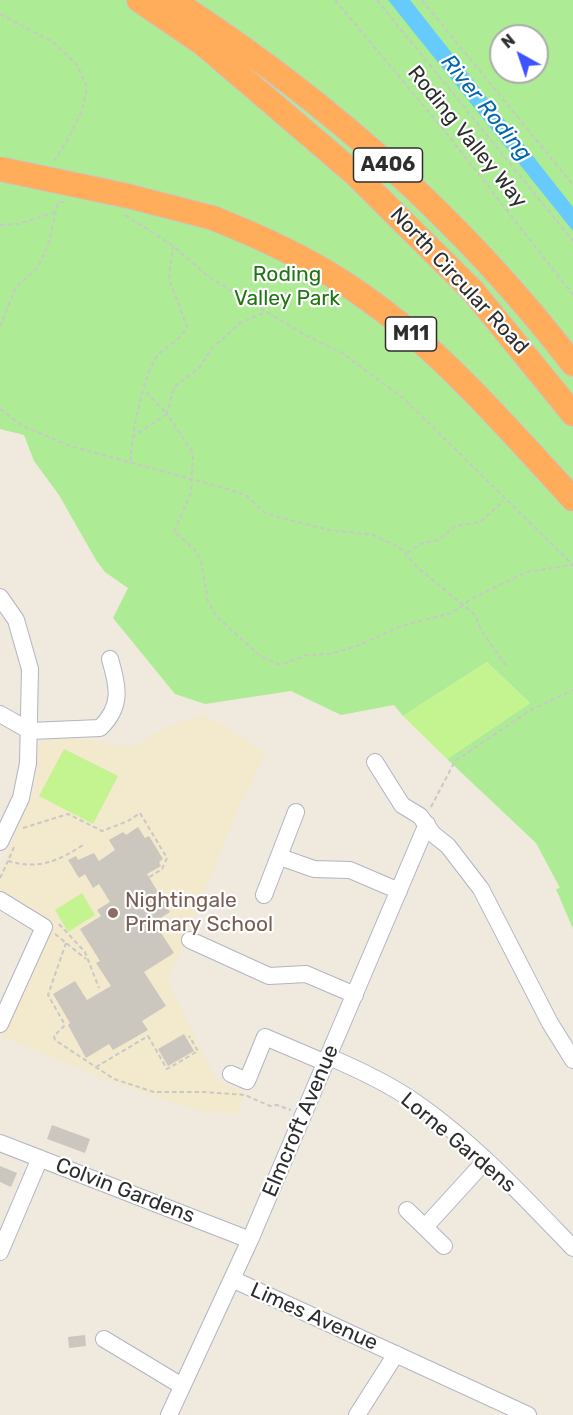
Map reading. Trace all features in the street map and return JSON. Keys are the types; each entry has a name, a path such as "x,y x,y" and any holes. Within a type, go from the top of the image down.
{"highway":[{"name":"North Circular Road","path":"139,0 202,43 301,125 363,182 473,291 573,414"},
{"name":"North Circular Road","path":"172,0 269,66 376,153 482,256 573,364"},
{"name":"M11","path":"0,169 128,196 213,218 296,255 344,282 383,311 457,375 573,499"}],"street":[{"path":"0,597 16,620 30,669 28,763 21,798 0,842"},
{"path":"0,714 30,731 100,728 110,718 119,687 110,659"},
{"path":"375,762 402,805 412,810 433,834 448,846 491,905 550,1023 573,1060"},
{"path":"264,895 280,857 281,845 296,812"},
{"name":"Elmcroft Avenue","path":"169,1415 250,1240 427,825"},
{"path":"280,857 314,869 350,870 399,891"},
{"path":"0,900 44,927 0,1024"},
{"path":"190,940 269,976 306,974 355,995"},
{"name":"Lorne Gardens","path":"231,1074 247,1081 265,1037 377,1079 419,1104 486,1160 573,1248"},
{"name":"Colvin Gardens","path":"0,1143 250,1240"},
{"path":"0,1252 40,1158"},
{"path":"425,1227 486,1160"},
{"path":"407,1210 444,1246"},
{"name":"Limes Avenue","path":"232,1280 396,1354 497,1408 528,1415"},
{"path":"104,1339 182,1386"},
{"path":"357,1415 396,1354"}],"path":[{"name":"Roding Valley Way","path":"335,0 448,135 573,295"},
{"path":"377,0 573,241"},
{"path":"422,0 573,185"},
{"path":"0,14 53,42 78,65 87,87 82,111 66,143 54,156 53,173"},
{"path":"0,327 16,287 37,268 48,246 58,202 74,204"},
{"path":"0,225 18,224 56,212"},
{"path":"124,214 173,246 209,277 266,312 342,353 403,398 573,565 526,572 471,599 452,613 401,626 357,646 330,654 307,655 280,665 260,656 216,616 208,601 201,561 194,549 174,531 191,494 193,453 167,414 144,390"},
{"path":"131,461 132,437 144,390 156,357 183,335 187,326 170,279 173,246"},
{"path":"132,437 154,425 167,414 174,387 199,368 213,347 240,323 266,312"},
{"path":"0,409 17,423 52,439 191,477 247,496 264,512 328,530 373,535 407,553 417,567 475,615 482,632 508,668"},
{"path":"407,553 420,544 439,540 455,526 480,522 505,500"},
{"path":"427,825 431,806 455,761 531,710 573,690"},
{"path":"10,823 23,828 68,814 102,831 128,821 140,813 167,858 162,868 131,889 153,924"},
{"path":"0,879 18,839"},
{"path":"8,861 24,866 46,864 58,861 83,845"},
{"path":"48,928 88,961"},
{"path":"66,943 48,995 65,1024 54,1036 55,1040 114,1079 154,1092 245,1095 304,1116"},
{"path":"96,1067 148,1036 168,1069 198,1051 189,1036"}],"shaded area":[{"name":"Nightingale Primary School","path":"204,714 266,753 239,807 168,981 217,1082 246,1093 237,1114 204,1112 118,1084 0,1036 0,1030 50,925 0,896 0,870 34,790 40,743 69,737 133,747 164,728"}],"green space":[{"name":"Roding Valley Park","path":"0,0 573,0 573,929 556,889 560,888 536,843 447,759 530,703 487,662 403,716 394,705 341,715 291,691 205,704 175,694 113,618 128,588 105,572 96,560 59,495 34,461 24,435 0,429"},
{"path":"487,662 530,703 447,759 403,716"},
{"path":"64,749 118,776 93,824 39,796"},
{"path":"82,893 95,915 68,932 55,910"}],"water":[{"name":"River Roding","path":"388,0 410,0 573,207 573,231"}],"building":[{"path":"138,827 145,838 149,836 163,859 159,862 161,866 147,874 170,912 154,922 174,953 144,972 166,1006 142,1021 148,1030 113,1050 109,1044 86,1058 68,1025 70,1023 53,994 75,981 87,1000 111,986 96,963 100,961 80,929 101,916 97,910 110,902 99,884 93,888 85,874 79,878 68,860 76,856 78,860 94,853 99,861 115,850 109,840 123,832 126,835"},
{"path":"184,1034 194,1051 168,1066 158,1049"},
{"path":"52,1125 90,1139 85,1153 47,1139"},
{"path":"0,1166 17,1173 11,1187 0,1182"},
{"path":"85,1335 86,1346 69,1348 68,1337"}],"place":[{"name":"Nightingale Primary School","path":"113,913"}]}
